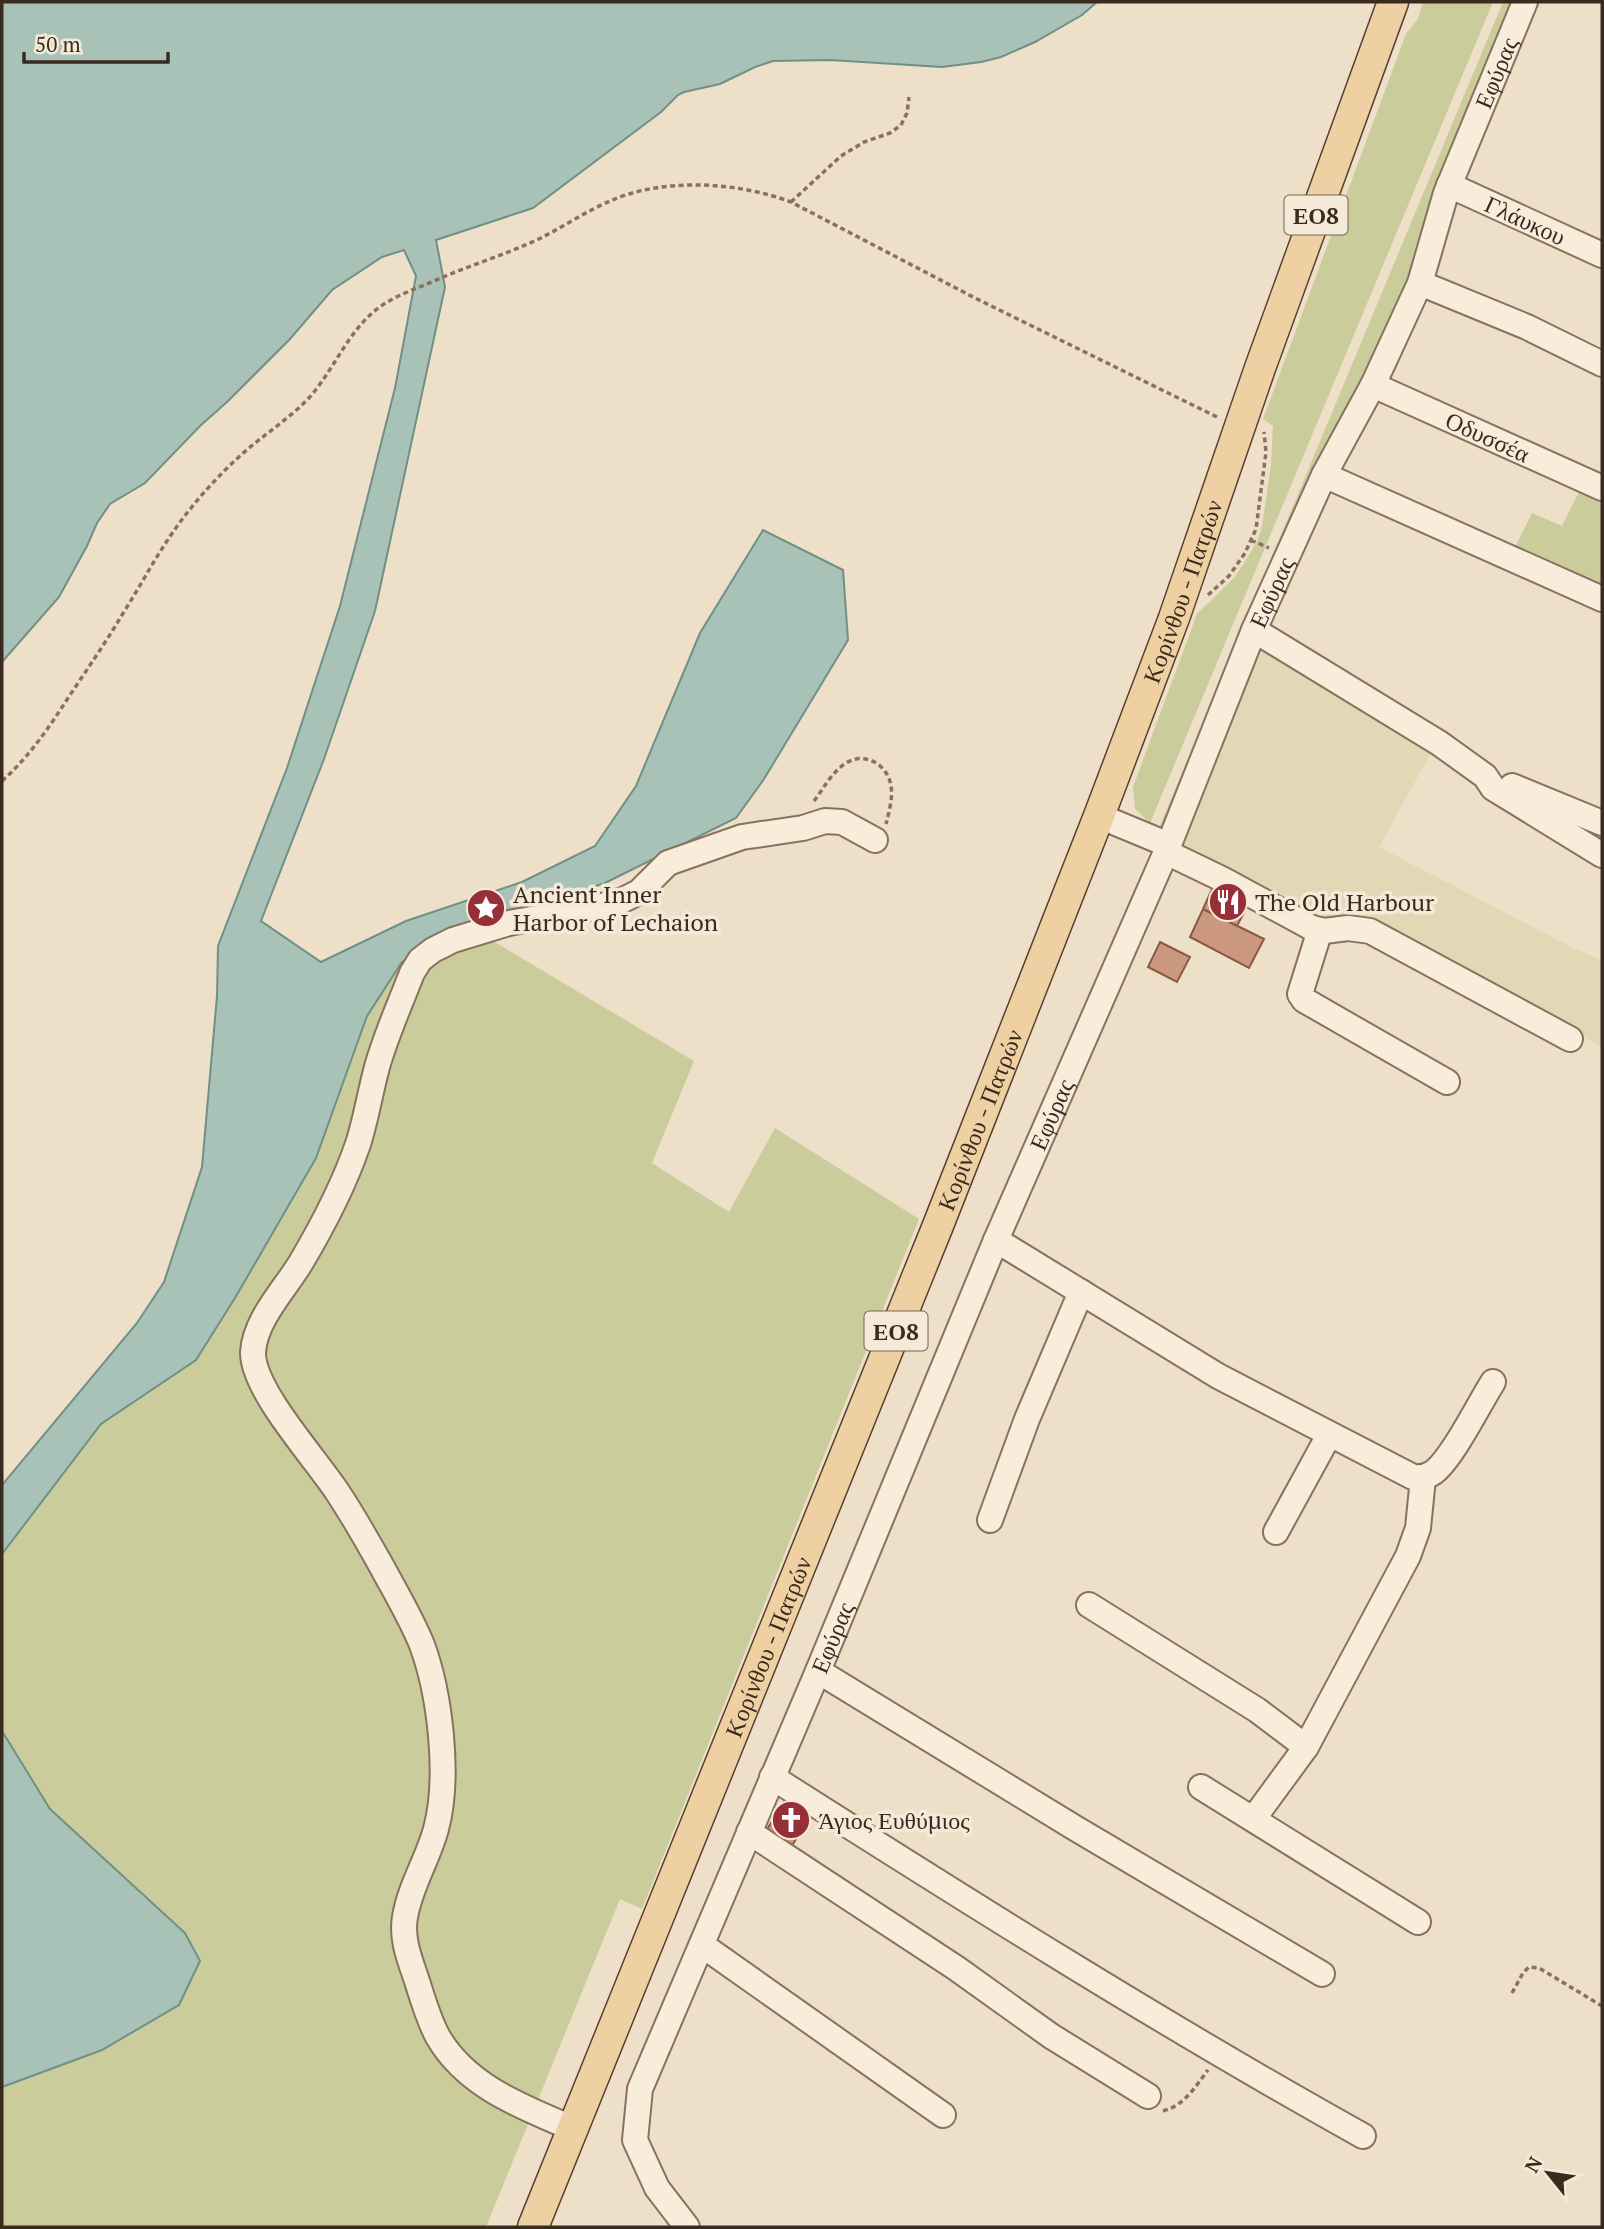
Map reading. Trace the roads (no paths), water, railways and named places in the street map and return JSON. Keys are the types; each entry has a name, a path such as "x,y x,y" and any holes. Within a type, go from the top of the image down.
{"main road":[{"name":"Κορίνθου - Πατρών","path":"533,2227 939,1223 1099,816 1174,618 1393,2"}],"street":[{"name":"Εφύρας","path":"687,2227 657,2188 635,2140 640,2089 818,1671 996,1240 1168,848 1254,630 1324,475 1373,385 1420,283 1449,185 1525,2"},
{"name":"Γλάυκου","path":"1449,185 1602,254"},
{"path":"1420,283 1527,327 1602,364"},
{"name":"Οδυσσέα","path":"1373,385 1602,488"},
{"path":"1324,475 1602,599"},
{"path":"1254,630 1439,743 1485,776 1602,823"},
{"path":"1485,776 1493,788 1602,855"},
{"path":"1099,816 1168,848 1312,928 1370,931 1570,1039"},
{"path":"574,2129 490,2090 466,2073 437,2036 414,1974 403,1932 410,1899 437,1827 443,1768 436,1693 417,1635 403,1604 362,1530 268,1394 258,1375 253,1354 257,1332 316,1237 357,1148 376,1068 412,973 420,960 453,940 509,923 595,908 623,900 639,892 668,863 742,837 803,828 825,821 842,822 875,840"},
{"path":"1320,930 1300,994 1304,1000 1447,1082"},
{"path":"996,1240 1218,1376 1413,1477 1423,1478 1435,1471 1451,1451 1493,1382"},
{"path":"990,1520 1027,1419 1081,1292"},
{"path":"1276,1531 1329,1435"},
{"path":"1254,1818 1306,1746 1408,1556 1418,1528 1423,1478"},
{"path":"1089,1605 1257,1710 1306,1746"},
{"path":"818,1671 1322,1975"},
{"path":"772,1777 1219,2054 1363,2136"},
{"path":"1201,1787 1418,1922"},
{"path":"749,1832 956,1968 1051,2036 1147,2096"},
{"path":"702,1945 943,2115"}],"place":[{"name":"The Old Harbour","path":"1228,902"},
{"name":"Ancient Inner Harbor of Lechaion","path":"486,908"},
{"name":"Άγιος Ευθύμιος","path":"791,1820"}]}
